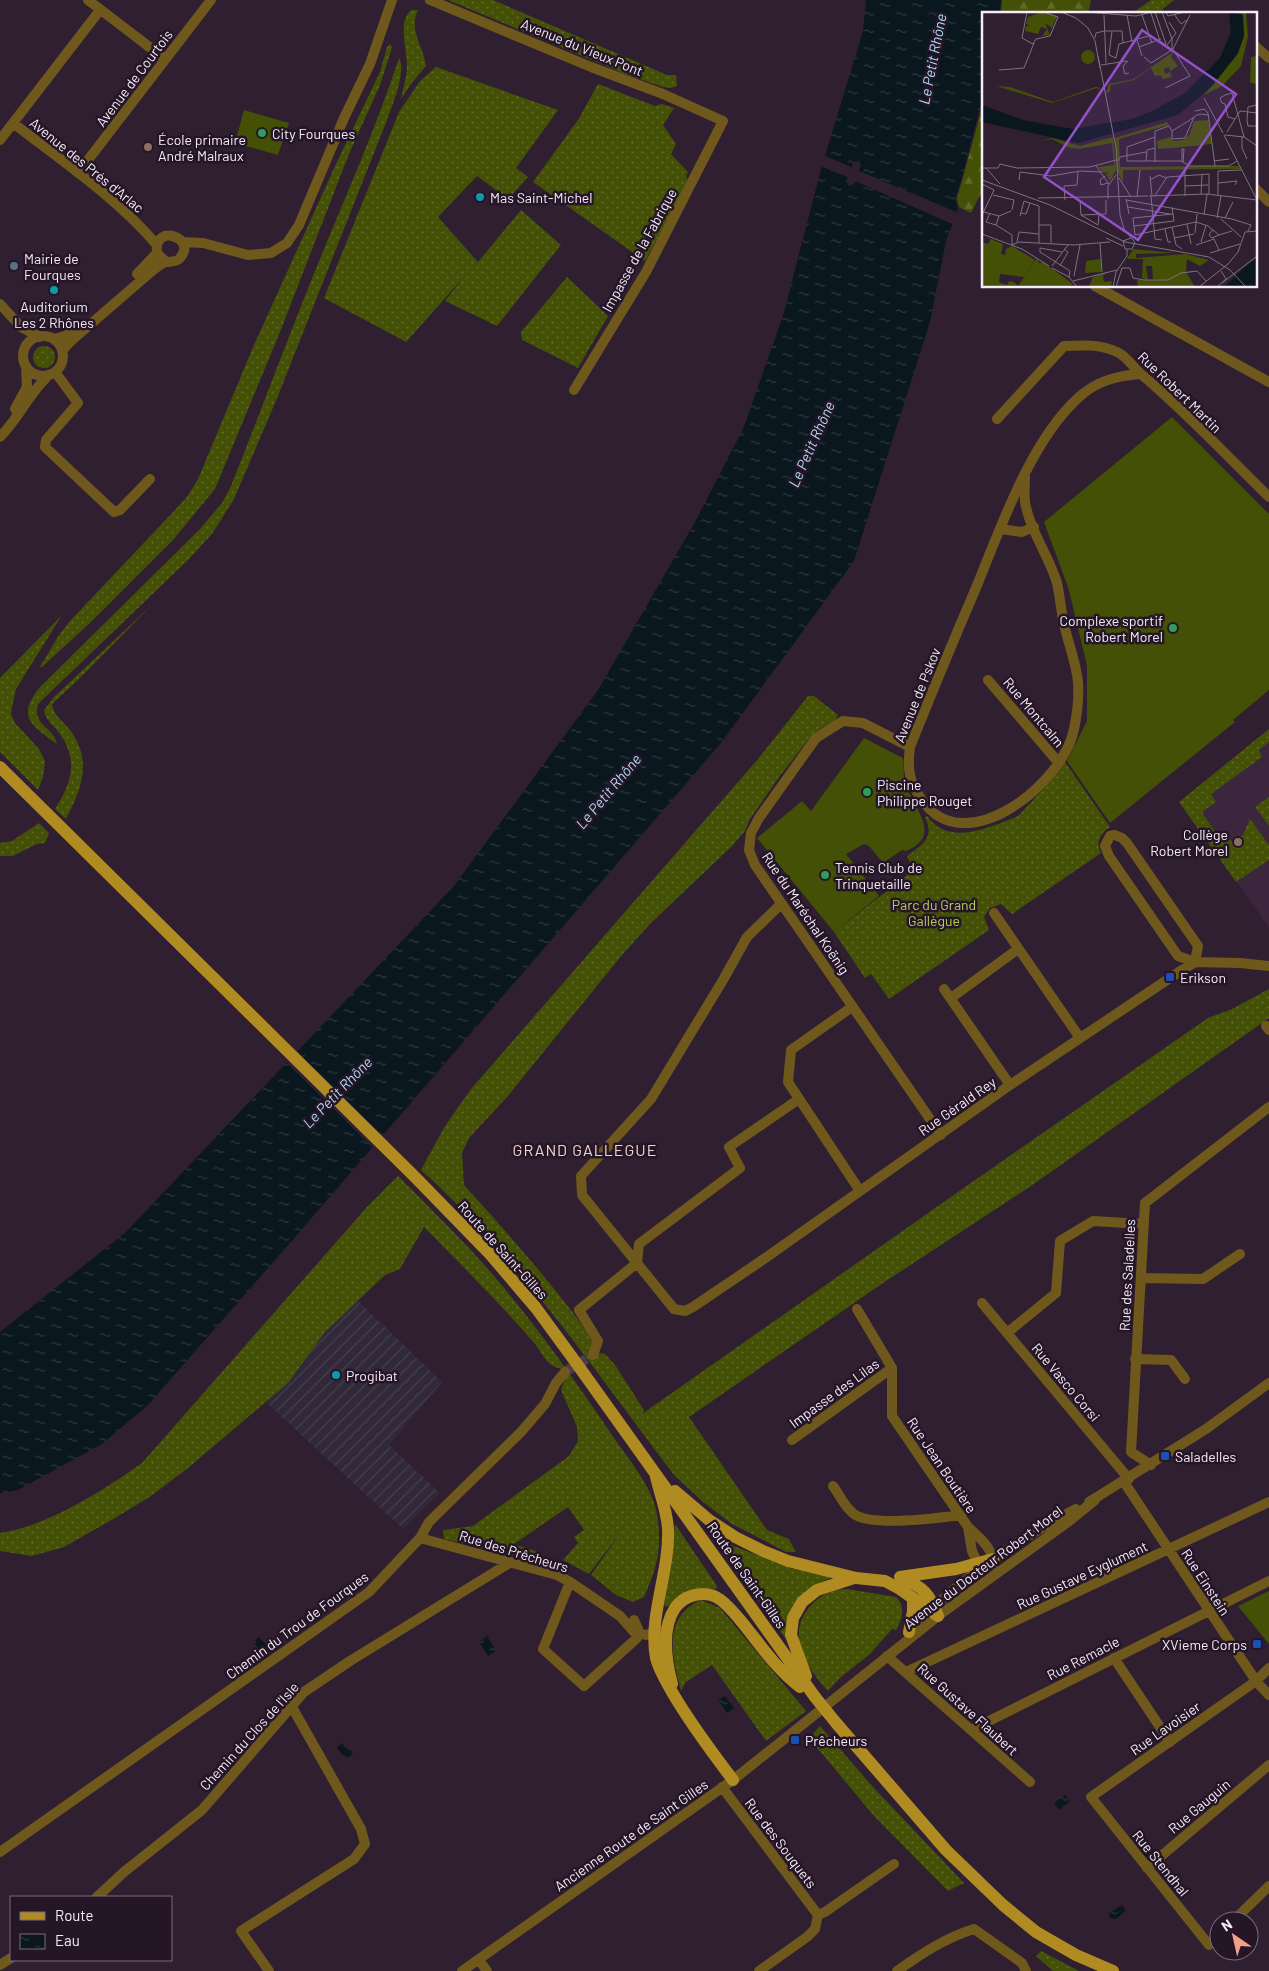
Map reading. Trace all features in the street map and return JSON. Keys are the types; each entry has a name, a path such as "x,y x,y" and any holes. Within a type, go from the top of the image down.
{"main road":[{"name":"Route de Saint-Gilles","path":"0,767 394,1156 496,1261 536,1308 658,1474 815,1697 946,1850 1003,1905 1036,1932 1076,1955 1113,1971"},
{"path":"658,1474 709,1520 735,1537 788,1561 856,1578 885,1581 900,1577 979,1566 993,1559"},
{"path":"658,1474 668,1530 660,1627 676,1698 710,1750 728,1783"},
{"path":"900,1577 918,1585 926,1592 934,1611"},
{"path":"815,1697 791,1635 793,1618 802,1602 817,1590 856,1578"},
{"path":"885,1581 934,1611"},
{"path":"660,1627 685,1598 700,1594 716,1597 731,1609 798,1685 815,1697"},
{"path":"909,1632 914,1611 913,1599"}],"street":[{"path":"88,0 165,59"},
{"name":"Avenue de Courtois","path":"78,173 211,0"},
{"path":"183,247 203,243 248,255 271,253 287,243 299,225 344,118 370,64 391,4 399,0"},
{"name":"Avenue du Vieux Pont","path":"430,0 591,67 663,94 723,121"},
{"path":"0,140 100,10"},
{"path":"1256,47 1269,58"},
{"name":"Impasse de la Fabrique","path":"574,390 646,272 723,121"},
{"name":"Avenue des Prés d'Arlac","path":"13,123 78,173 143,228 159,245 166,262"},
{"path":"1256,189 1269,202"},
{"path":"0,304 21,327 40,337 59,339 75,329 148,265 159,245 170,235 175,236 183,247"},
{"path":"62,351 152,271 166,262 175,262 179,259 183,247"},
{"path":"1098,288 1269,382"},
{"path":"0,428 14,410 27,387 24,359 26,341 21,327"},
{"path":"25,350 29,342 40,337"},
{"path":"0,437 21,411 39,383 61,365 61,347 54,339"},
{"name":"Rue Robert Martin","path":"997,419 1064,346 1097,346 1125,356 1140,374 1169,398 1269,497"},
{"path":"26,366 36,374 52,374 78,403 46,440 45,447 114,512 120,510 150,479"},
{"name":"Avenue de Pskov","path":"1025,476 1025,503 1057,583 1078,682 1074,730 1058,762 1038,788 1013,808 996,816 970,824 949,821 940,818 928,810 912,787 908,763 910,747 1000,530 1025,476 1043,442 1065,410 1079,397 1102,382 1117,376 1140,374"},
{"path":"1000,530 1022,532 1034,527"},
{"name":"Rue Montcalm","path":"988,680 1058,762"},
{"name":"Rue du Maréchal Koënig","path":"910,747 863,723 843,721 816,738 759,818 751,833 749,850 755,865 781,904 941,1135"},
{"path":"1195,962 1198,946 1126,842 1115,835 1110,836 1104,846 1109,856 1178,956 1195,962 1269,966"},
{"path":"636,1263 582,1195 581,1176 651,1099 723,980 746,937 781,904"},
{"path":"994,913 1080,1038"},
{"path":"950,998 1018,949"},
{"name":"Rue Gérald Rey","path":"636,1263 674,1309 685,1310 692,1307 761,1262 1010,1086 1195,962"},
{"path":"944,989 1010,1086"},
{"path":"852,1006 791,1050 788,1082 860,1191"},
{"path":"593,1355 598,1341 579,1310 636,1263 639,1244 740,1168 729,1147 799,1099"},
{"name":"Rue des Saladelles","path":"1131,1452 1145,1203 1268,1109"},
{"path":"1007,1333 1056,1292 1060,1242 1093,1221 1143,1224"},
{"path":"1142,1278 1203,1279 1240,1254"},
{"name":"Rue Vasco Corsi","path":"982,1304 1114,1460 1126,1480"},
{"path":"857,1309 892,1368"},
{"path":"1135,1359 1171,1360 1185,1379"},
{"name":"Impasse des Lilas","path":"792,1440 892,1368"},
{"name":"Rue Jean Boutière","path":"892,1368 892,1416 968,1527 979,1537 993,1559"},
{"name":"Chemin du Trou de Fourques","path":"0,1852 369,1592 420,1538 429,1522 533,1418 545,1404 565,1372"},
{"name":"Avenue du Docteur Robert Morel","path":"993,1559 1151,1465 1269,1382"},
{"path":"1114,1460 1131,1452 1151,1465"},
{"name":"Rue Einstein","path":"1126,1480 1168,1550 1208,1611 1256,1682 1269,1695"},
{"path":"833,1486 854,1514 866,1519 905,1521 961,1515"},
{"name":"Avenue du Docteur Robert Morel","path":"887,1656 909,1632 934,1611 989,1578 1068,1522 1095,1500"},
{"name":"Rue Gustave Eyglument","path":"906,1672 1269,1502"},
{"name":"Rue Jean Boutière","path":"968,1527 972,1551 979,1566 989,1578"},
{"name":"Rue des Prêcheurs","path":"420,1538 557,1575 620,1616 629,1627 639,1634"},
{"path":"989,1578 993,1568 993,1559"},
{"name":"Chemin du Clos de l'Isle","path":"98,1896 124,1872 202,1810 304,1692 350,1661 511,1562"},
{"name":"Avenue du Docteur Robert Morel","path":"813,1717 887,1656 979,1566"},
{"name":"Rue Remacle","path":"971,1730 1269,1581"},
{"path":"570,1582 543,1649 584,1686 632,1643 639,1634 634,1620"},
{"name":"Rue des Prêcheurs","path":"620,1616 660,1627"},
{"path":"639,1634 646,1635 660,1627"},
{"name":"Rue Gustave Flaubert","path":"887,1656 1030,1782"},
{"path":"1114,1658 1170,1742"},
{"name":"Rue Lavoisier","path":"1091,1798 1256,1682 1269,1668"},
{"path":"269,1971 242,1931 354,1860 365,1844 361,1829 292,1707"},
{"name":"Ancienne Route de Saint Gilles","path":"462,1971 728,1783 813,1717"},
{"name":"Rue Gauguin","path":"1147,1868 1269,1765"},
{"name":"Rue des Souquets","path":"728,1783 818,1915"},
{"name":"Rue Stendhal","path":"1091,1798 1209,1945"},
{"path":"759,1971 807,1937 815,1929 818,1915 894,1864"},
{"path":"1244,1911 1269,1886"},
{"path":"897,1971 922,1953 948,1939 974,1929 1022,1963 1026,1971"},
{"path":"479,1960 487,1971"}],"shaded area":[{"name":"Collège Robert Morel","path":"1269,729 1269,927 1179,802"},
{"path":"354,1297 442,1382 389,1445 440,1493 403,1529 255,1392"}],"green space":[{"path":"448,0 493,0 667,75 676,75 677,86 671,88 663,87 623,73"},
{"path":"1002,0 1091,0 1088,12 1001,12"},
{"path":"1151,0 1174,0 1159,12 1134,12"},
{"path":"412,10 418,10 415,17 415,25 426,66 401,99 407,68 404,28 407,14"},
{"path":"390,44 392,47 380,85 349,154 280,332 215,489 173,540 92,621 40,667 59,635 70,621 187,497 198,479 254,345 380,72 387,47"},
{"path":"399,58 401,64 400,79 387,120 278,396 234,499 212,534 188,560 38,704 38,717 55,738 57,744 34,726 30,720 28,713 33,697 40,687 200,529 222,503 231,486 307,291 367,146"},
{"path":"436,67 558,110 516,168 528,177 508,199 477,176 438,217 478,262 521,210 561,245 497,326 445,301 464,277 406,342 324,298 399,112 420,81"},
{"path":"598,84 655,106 662,104 674,108 663,125 676,144 671,154 688,172 686,175 688,184 645,261 533,182 578,120"},
{"path":"982,108 982,191 971,213 959,207 957,199"},
{"name":"City Fourques","path":"244,110 289,123 278,155 235,143"},
{"path":"567,277 608,316 578,368 522,340 521,332"},
{"path":"44,346 54,353 55,357 48,367 44,368 34,361 33,357 40,347"},
{"name":"Complexe sportif Robert Morel","path":"1172,417 1269,514 1269,690 1233,720 1235,722 1110,823 1067,761 1087,721 1087,666 1069,590 1044,522"},
{"path":"151,606 52,704 56,715 76,740 83,763 77,796 66,819 55,809 66,789 71,770 71,760 64,741 47,718 44,710 54,697"},
{"path":"62,615 16,689 11,714 15,723 39,749 45,761 43,777 38,790 0,752 0,678"},
{"path":"808,696 814,696 838,715 834,722 812,735 779,777 750,819 745,831 732,846 651,923 622,955 507,1097 469,1138 462,1153 464,1185 522,1250 567,1305 584,1328 598,1353 605,1354 615,1365 644,1410 642,1414 1208,1018 1232,1009 1269,989 1269,1018 1031,1186 883,1283 689,1417 767,1530 789,1539 796,1552 786,1552 732,1524 703,1502 674,1475 555,1316 491,1240 421,1170 445,1126 471,1089 758,759"},
{"path":"1269,729 1269,742 1259,750 1262,757 1211,794 1216,802 1202,812 1219,838 1225,834 1232,842 1243,835 1250,819 1269,845 1269,860 1236,882 1179,802"},
{"path":"864,738 903,758 905,782 922,820 924,828 923,837 917,844 906,851 902,850 883,863 869,846 864,844 846,854 879,896 834,932 757,838 802,801 811,811"},
{"name":"Parc du Grand Gallègue","path":"1065,762 1110,827 1100,838 1099,849 1101,853 1012,914 1001,904 990,908 984,917 989,930 889,999 871,974 865,978 834,932 914,870 907,856 926,840 929,830 925,817 927,816 934,824 943,829 962,833 972,832 1013,818 1019,815 1031,803"},
{"path":"1269,797 1269,826 1255,807"},
{"path":"39,823 49,833 45,843 37,844 13,856 0,856 0,843 12,841"},
{"path":"398,1176 463,1242 515,1301 572,1377 644,1481 656,1510 659,1544 656,1565 644,1597 633,1602 616,1595 591,1575 621,1532 589,1574 563,1560 578,1543 574,1537 584,1530 568,1507 514,1544 538,1552 532,1559 444,1539 443,1530 473,1526 569,1456 578,1441 577,1427 561,1390 565,1379 562,1369 557,1368 546,1360 535,1344 508,1314 424,1227 400,1269 385,1275 325,1332 288,1383 188,1468 151,1496 64,1547 32,1556 0,1551 0,1533 36,1523 74,1506 142,1463 367,1207"},
{"path":"675,1524 717,1586 716,1589 703,1588 666,1607 664,1604"},
{"path":"726,1543 790,1568 836,1576 814,1586 799,1598 790,1615 786,1639 720,1545"},
{"path":"847,1589 896,1597 902,1609 901,1618 896,1630 892,1629 870,1654 841,1677 828,1691 811,1670 802,1652 799,1635 800,1625 810,1606 818,1599 827,1593"},
{"path":"1269,1591 1269,1644 1238,1606"},
{"path":"701,1600 720,1608 806,1711 766,1741 712,1665 686,1682 681,1691 673,1651 675,1627 680,1616 689,1607"},
{"path":"820,1726 873,1787 964,1883 948,1891 874,1816 809,1738"},
{"path":"1041,1951 1079,1971 1053,1971 1036,1956"}],"water":[{"name":"Le Petit Rhône","path":"866,0 1001,0 1000,12 982,12 982,100 955,199 958,209 946,241 930,322 854,561 721,743 148,1405 102,1444 18,1490 0,1493 0,1332 126,1232 454,886 598,690 695,522 743,429 783,316 821,169 863,31","holes":["859,161 861,165 854,184 849,186 846,181 854,162"]},
{"path":"487,1636 496,1651 488,1656 479,1642"},
{"path":"259,1637 267,1646 261,1651 253,1642"},
{"path":"725,1696 734,1708 727,1713 718,1700"},
{"path":"343,1743 347,1749 353,1752 349,1758 341,1754 337,1747"},
{"path":"1065,1795 1070,1801 1059,1810 1054,1803"},
{"path":"1142,1843 1147,1845 1150,1855 1148,1857 1144,1856 1138,1847"},
{"path":"1122,1905 1126,1911 1116,1919 1110,1918 1109,1913"}],"pier":[{"path":"823,155 854,168 850,178 820,166"},
{"path":"857,170 959,213 954,225 853,180"},
{"path":"295,1049 384,1137 374,1149 285,1061"}],"tunnel":[{"path":"565,1372 593,1355"}],"place":[{"name":"City Fourques","path":"262,133"},
{"name":"École primaire André Malraux","path":"148,147"},
{"name":"Mas Saint-Michel","path":"480,197"},
{"name":"Mairie de Fourques","path":"14,266"},
{"name":"Auditorium Les 2 Rhônes","path":"54,290"},
{"name":"Complexe sportif Robert Morel","path":"1173,628"},
{"name":"Piscine Philippe Rouget","path":"867,792"},
{"name":"Collège Robert Morel","path":"1238,842"},
{"name":"Tennis Club de Trinquetaille","path":"825,875"},
{"name":"Erikson","path":"1170,977"},
{"name":"Progibat","path":"336,1375"},
{"name":"Saladelles","path":"1165,1456"},
{"name":"XVieme Corps","path":"1257,1644"},
{"name":"Prêcheurs","path":"795,1740"}],"district":[{"name":"GRAND GALLEGUE","path":"585,1149"}]}
